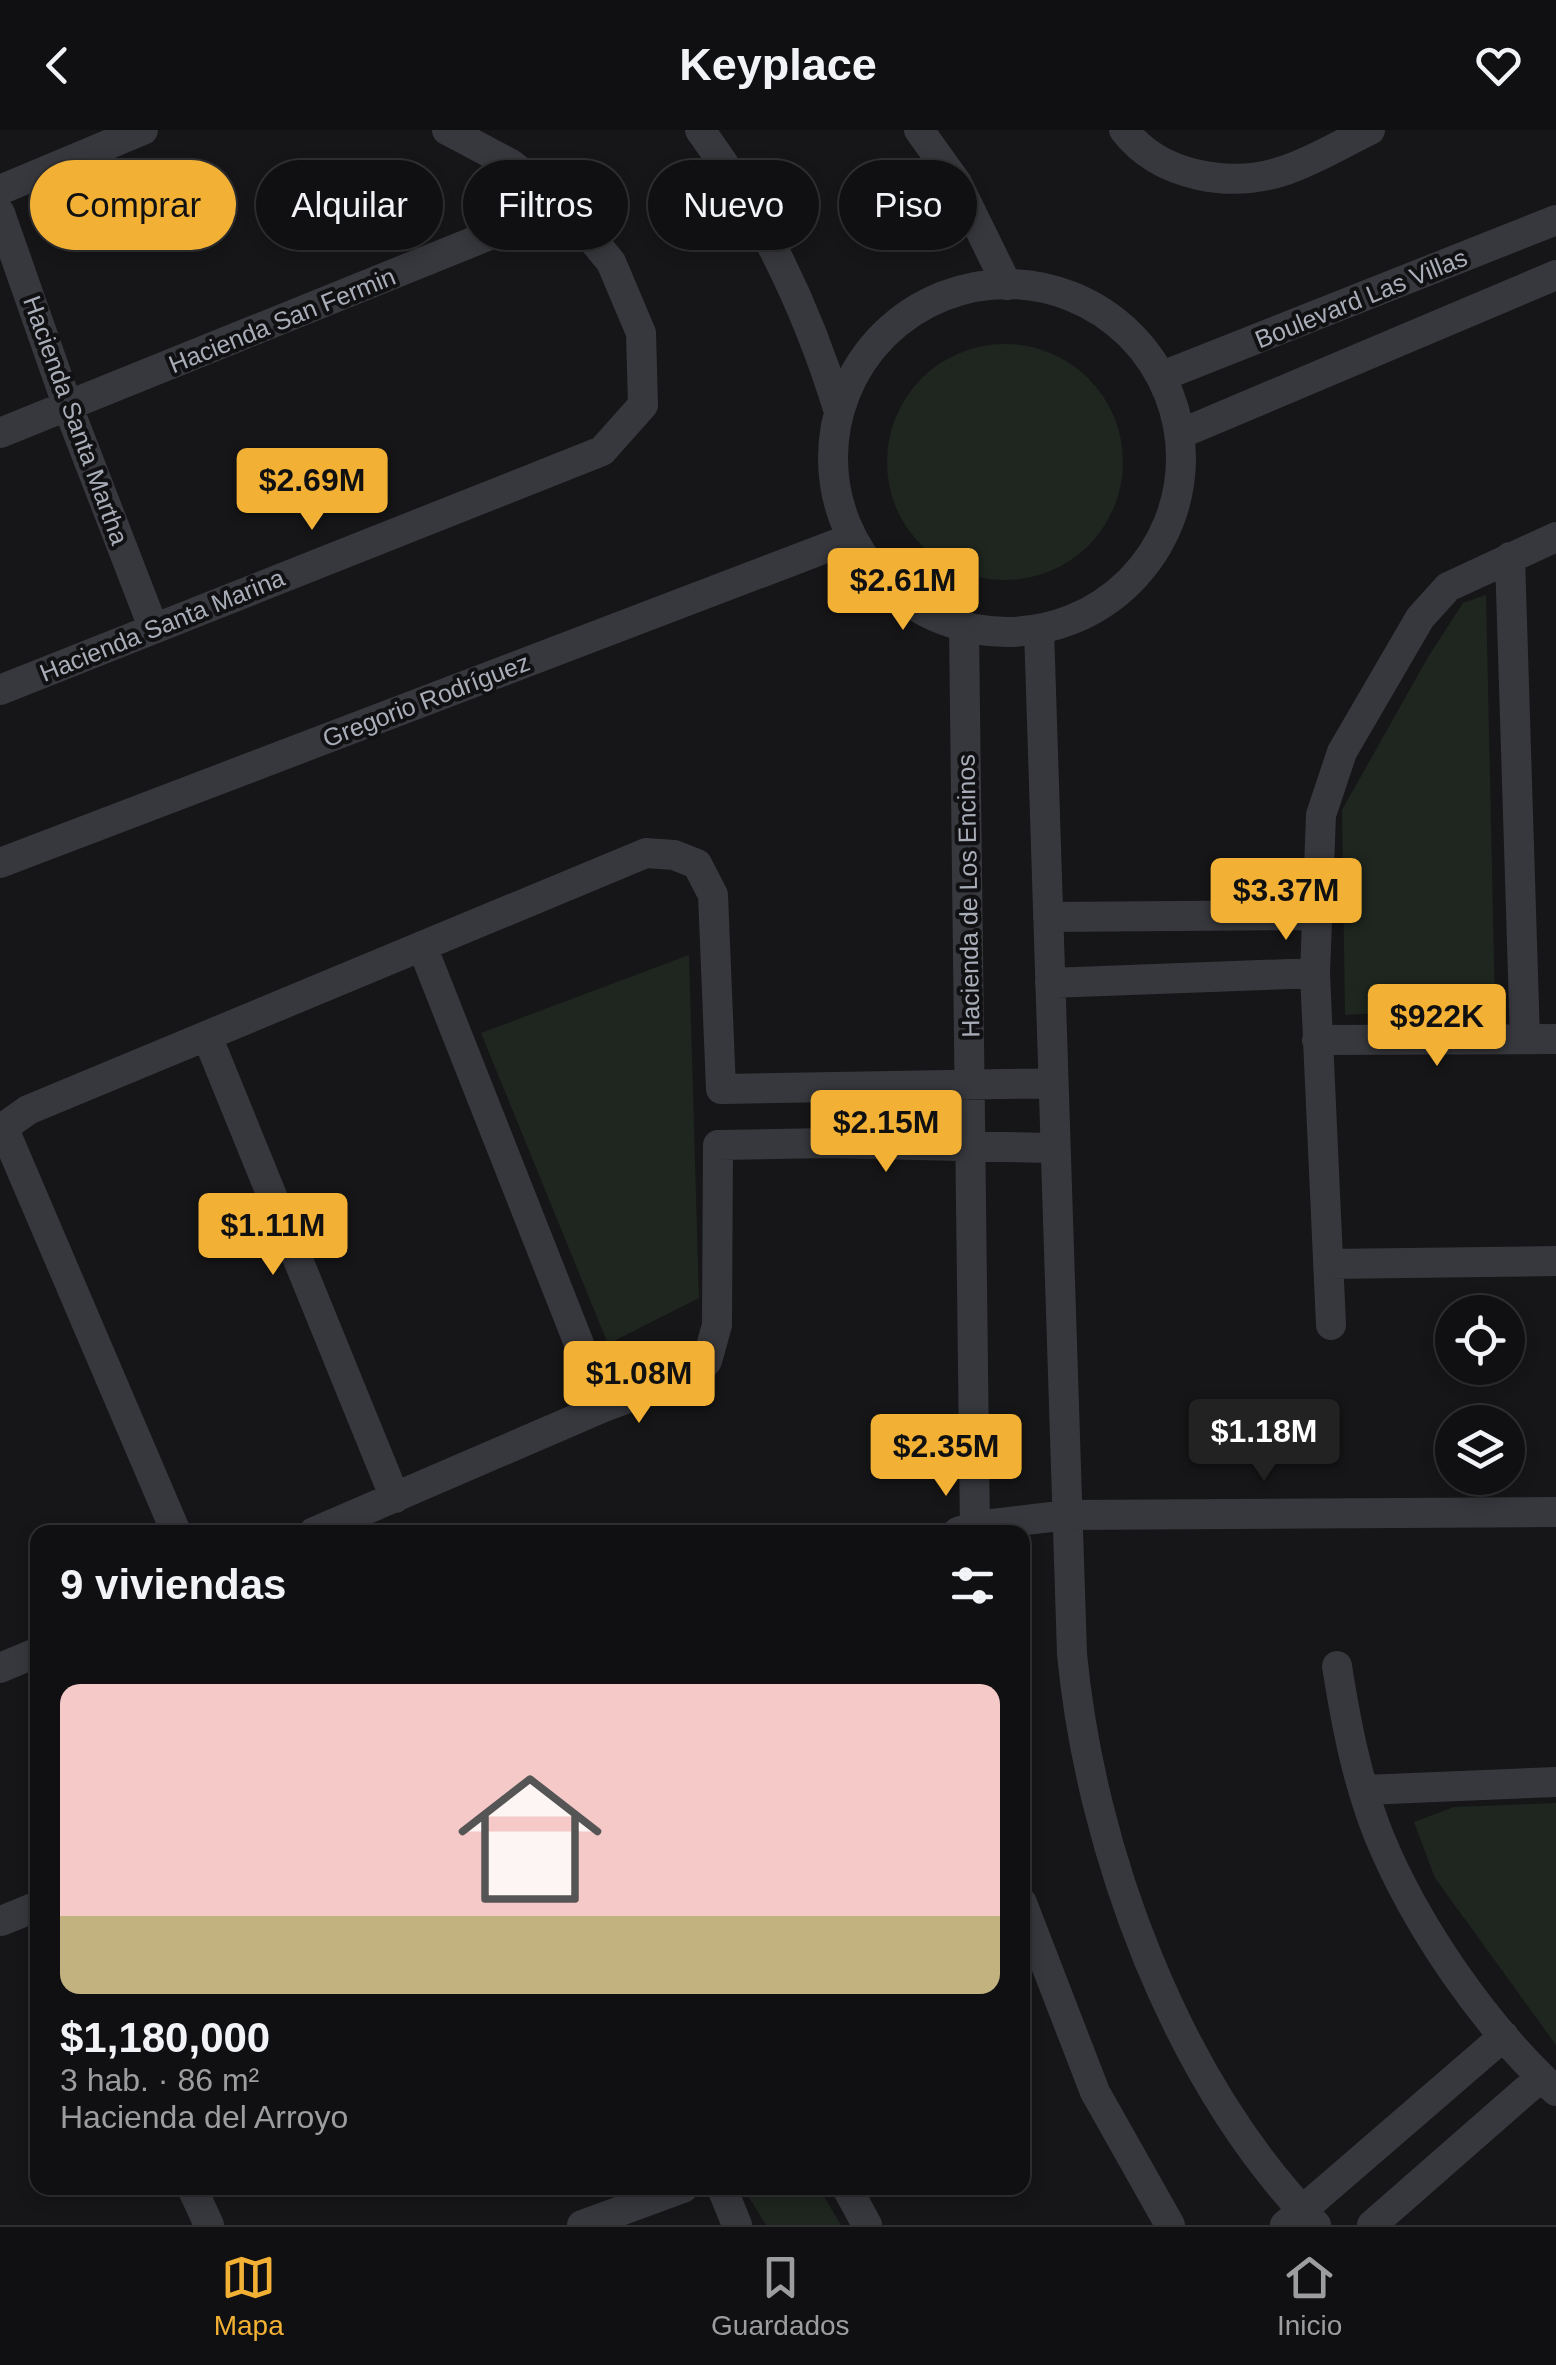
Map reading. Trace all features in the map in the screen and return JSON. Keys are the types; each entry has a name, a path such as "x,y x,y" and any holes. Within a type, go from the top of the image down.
{"street":[{"path":"0,190 143,130"},
{"path":"447,130 503,160"},
{"path":"700,130 736,178 776,250 817,342 839,412"},
{"path":"919,130 958,184 1007,285"},
{"path":"1124,130 1137,147 1164,164 1194,174 1240,178 1286,170 1370,130"},
{"name":"Hacienda Santa Martha","path":"0,213 68,407 154,627"},
{"name":"Boulevard Las Villas","path":"1165,375 1556,220"},
{"name":"Hacienda San Fermin","path":"0,434 463,246"},
{"name":"Hacienda Santa Marina","path":"0,690 602,451 644,404 641,332 611,262 601,250"},
{"name":"Boulevard Las Villas","path":"1180,434 1556,274"},
{"path":"1007,285 1068,296 1122,328 1165,375 1180,434 1178,492 1170,520 1140,571 1094,609 1039,629 1014,632 964,626 936,617 910,603 868,563 840,508 833,444 850,382 889,331 914,311 943,297 1007,285"},
{"path":"1330,1325 1315,973 1320,815 1342,752 1420,618 1448,588 1556,537"},
{"name":"Gregorio Rodríguez","path":"0,863 852,538"},
{"path":"1510,557 1525,1039"},
{"name":"Hacienda de Los Encinos","path":"964,626 972,1146 969,1525"},
{"path":"1039,629 1072,1654 1078,1710 1112,1849 1132,1912 1188,2045 1232,2123 1301,2220 1504,2036"},
{"path":"173,1525 2,1128 28,1110 646,853 697,864 713,895 721,1089 1054,1083"},
{"path":"1048,917 1316,916"},
{"path":"422,946 604,1407"},
{"path":"1050,983 1315,973"},
{"path":"206,1036 395,1498"},
{"path":"1318,1040 1556,1039"},
{"path":"331,1525 604,1407 696,1373 707,1361 716,1325 718,1145 1056,1148"},
{"path":"1328,1264 1556,1262"},
{"path":"1002,1525 1068,1515 1556,1512"},
{"path":"0,1668 30,1655"},
{"path":"1337,1666 1347,1731 1364,1790 1398,1877 1466,1988 1548,2084 1372,2225"},
{"path":"1364,1790 1556,1782"},
{"path":"1,1921 30,1909"},
{"path":"1030,1924 1095,2092 1170,2225"},
{"path":"195,2195 209,2225"},
{"path":"582,2225 665,2195"},
{"path":"725,2195 737,2225"},
{"path":"850,2195 867,2225"}],"shaded area":[{"path":"1005,344 1050,353 1088,379 1114,417 1123,462 1114,507 1088,545 1050,571 1005,580 960,571 922,545 896,507 887,462 896,417 922,379 960,353"},
{"path":"1486,595 1495,1007 1345,1015 1342,810 1463,603"},
{"path":"689,955 699,1298 608,1344 481,1033"},
{"path":"1556,1803 1556,2045 1435,1878 1414,1822 1454,1807"},
{"path":"747,2195 823,2195 841,2225 766,2225"}]}
